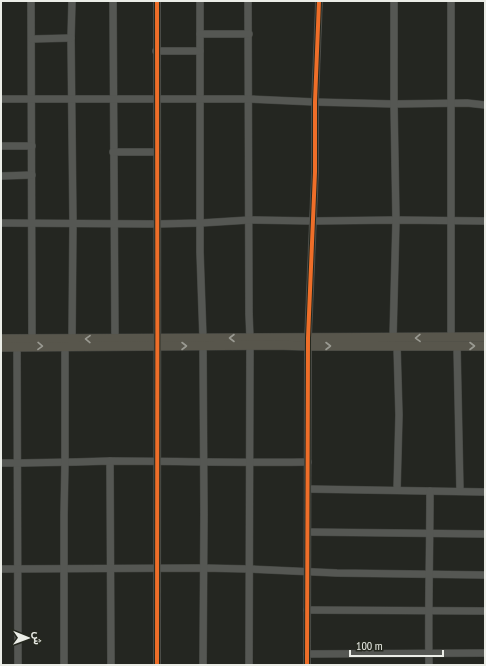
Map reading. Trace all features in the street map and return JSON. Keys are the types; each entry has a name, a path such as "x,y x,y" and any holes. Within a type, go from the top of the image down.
{"main road":[{"path":"395,342 451,337 485,337"},
{"path":"1,339 72,338 158,342"},
{"path":"1,347 65,347 158,342 395,342 457,346 485,346"}],"street":[{"path":"31,1 32,338"},
{"path":"72,1 70,38 73,223 72,338"},
{"path":"113,1 115,339"},
{"path":"156,1 158,342 157,665"},
{"path":"200,1 200,252 203,342 204,462 203,665"},
{"path":"248,1 250,342 249,665"},
{"path":"307,665 308,342 315,172 315,102 319,1"},
{"path":"394,1 396,220 395,342 399,415 398,490"},
{"path":"451,1 451,337"},
{"path":"200,34 249,34"},
{"path":"32,39 70,38"},
{"path":"156,51 200,51"},
{"path":"1,99 200,98 394,104 467,103 485,105"},
{"path":"1,146 32,146"},
{"path":"113,152 157,152"},
{"path":"1,176 32,175"},
{"path":"1,223 157,224 249,220 485,221"},
{"path":"17,346 18,665"},
{"path":"457,346 460,491"},
{"path":"64,665 65,347"},
{"path":"1,463 110,461 250,463 308,462"},
{"path":"110,461 111,665"},
{"path":"308,489 485,492"},
{"path":"429,665 430,491"},
{"path":"308,532 485,534"},
{"path":"1,569 203,568 337,573 485,575"},
{"path":"307,610 485,611"},
{"path":"307,654 485,653"}],"cycle path":[{"path":"157,1 157,665"},
{"path":"307,665 308,338 315,172 315,102 319,1"}]}
